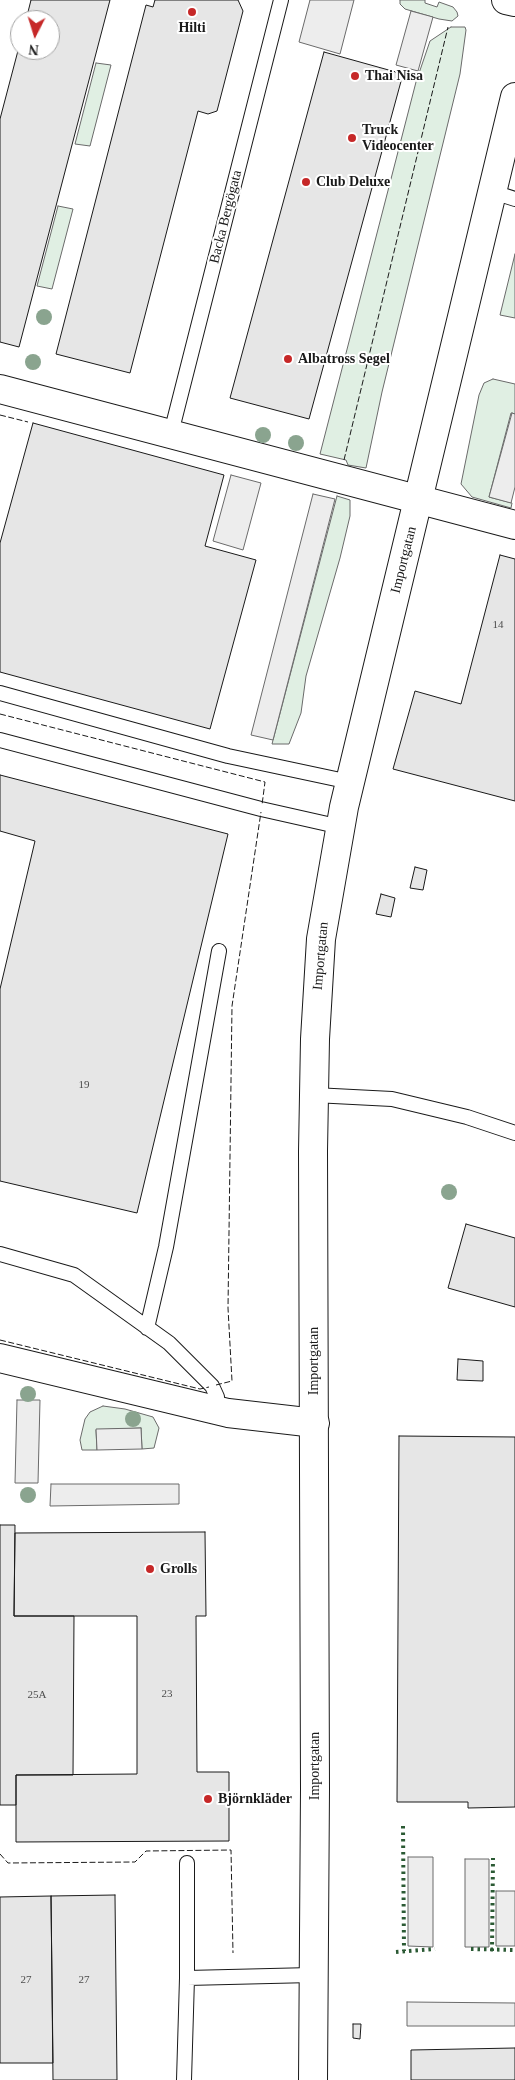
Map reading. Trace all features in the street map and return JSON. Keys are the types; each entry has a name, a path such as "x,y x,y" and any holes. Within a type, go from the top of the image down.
{"street":[{"path":"506,0 515,2"},
{"name":"Importgatan","path":"313,2080 312,1976 315,1788 314,1095 321,939 350,782 419,500 504,196 515,97"},
{"path":"0,389 515,525"},
{"path":"0,1358 217,1411 315,1423"}],"lane":[{"name":"Backa Bergögata","path":"171,434 281,0"},
{"path":"0,693 228,756 350,782"},
{"path":"0,740 252,807 341,827"},
{"path":"147,1328 166,1247 219,951"},
{"path":"314,1095 392,1099 467,1117 515,1133"},
{"path":"0,1254 74,1276 169,1343 212,1386 217,1397 217,1411"},
{"path":"184,2080 187,1864"},
{"path":"186,1978 312,1976"}],"green space":[{"path":"400,0 425,0 425,3 437,7 439,2 453,7 458,16 452,21 439,19 405,9 400,4"},
{"path":"451,27 465,27 466,30 460,74 382,392 366,468 348,465 346,460 320,454 416,82 430,41"},
{"path":"96,63 111,65 90,146 75,144"},
{"path":"58,206 73,209 52,289 37,286"},
{"path":"515,254 515,318 500,315"},
{"path":"493,379 515,384 515,414 511,413 489,497 512,503 511,508 472,497 461,484 479,395 484,383"},
{"path":"337,496 350,500 350,516 306,676 301,713 289,744 272,744"},
{"path":"103,1406 125,1409 153,1417 159,1428 154,1448 142,1449 141,1428 96,1430 97,1450 82,1450 80,1440 85,1419 90,1412"}],"shaded area":[{"path":"310,0 354,0 340,54 299,42"},
{"path":"411,11 433,17 418,71 396,65"},
{"path":"512,413 515,414 515,487 511,503 489,497"},
{"path":"231,475 261,483 243,550 213,541"},
{"path":"313,494 335,499 273,740 251,735"},
{"path":"17,1400 40,1400 38,1483 15,1483"},
{"path":"141,1428 142,1449 97,1450 96,1429"},
{"path":"51,1484 179,1484 179,1504 50,1506"},
{"path":"408,1857 433,1857 433,1947 408,1946"},
{"path":"465,1859 489,1859 489,1947 465,1947"},
{"path":"496,1891 515,1891 515,1946 496,1946"},
{"path":"407,2002 515,2003 515,2026 407,2026"}],"building":[{"path":"31,0 110,0 19,347 0,342 0,119 16,60 60,60 60,10 28,10"},
{"path":"155,0 238,0 243,11 217,111 208,114 198,111 130,373 56,354 146,5 153,7"},
{"path":"324,52 403,74 309,419 230,398"},
{"path":"33,423 224,475 205,546 256,560 210,729 0,672 0,543"},
{"path":"500,555 515,559 515,801 393,769 415,691 461,704"},
{"path":"0,775 228,834 137,1213 0,1181 0,989 35,841 0,831"},
{"path":"415,867 427,870 423,890 410,888"},
{"path":"381,894 395,898 391,917 376,914"},
{"path":"466,1224 515,1238 515,1307 448,1288"},
{"path":"458,1359 483,1361 483,1381 457,1380"},
{"path":"399,1436 515,1437 515,1807 468,1808 468,1802 397,1802"},
{"path":"0,1525 15,1525 14,1616 74,1616 73,1775 16,1775 16,1805 0,1805"},
{"path":"205,1532 206,1616 196,1616 197,1772 229,1772 229,1841 16,1842 16,1775 137,1774 137,1616 14,1616 15,1533"},
{"path":"115,1895 117,2080 53,2080 51,1896"},
{"path":"51,1896 53,2063 0,2063 0,1897"},
{"path":"353,2024 361,2024 360,2039 353,2038"},
{"path":"515,2048 515,2080 411,2080 411,2050"}],"hedge":[{"path":"403,1826 404,1951"},
{"path":"492,1951 493,1858"},
{"path":"396,1952 435,1949"},
{"path":"471,1949 515,1950"}],"fence":[{"path":"344,460 448,27"},
{"path":"0,415 28,422"},
{"path":"0,714 265,782 262,805"},
{"path":"216,1385 232,1381 228,1308 232,1006 261,812"},
{"path":"0,1340 200,1389 209,1387"},
{"path":"0,1854 8,1863 135,1862 146,1851 231,1850 233,1953"}],"place":[{"name":"Hilti","path":"192,12"},
{"name":"Thai Nisa","path":"355,76"},
{"name":"Truck Videocenter","path":"352,138"},
{"name":"Club Deluxe","path":"306,182"},
{"name":"Albatross Segel","path":"288,359"},
{"name":"Grolls","path":"150,1569"},
{"name":"Björnkläder","path":"208,1799"}]}
